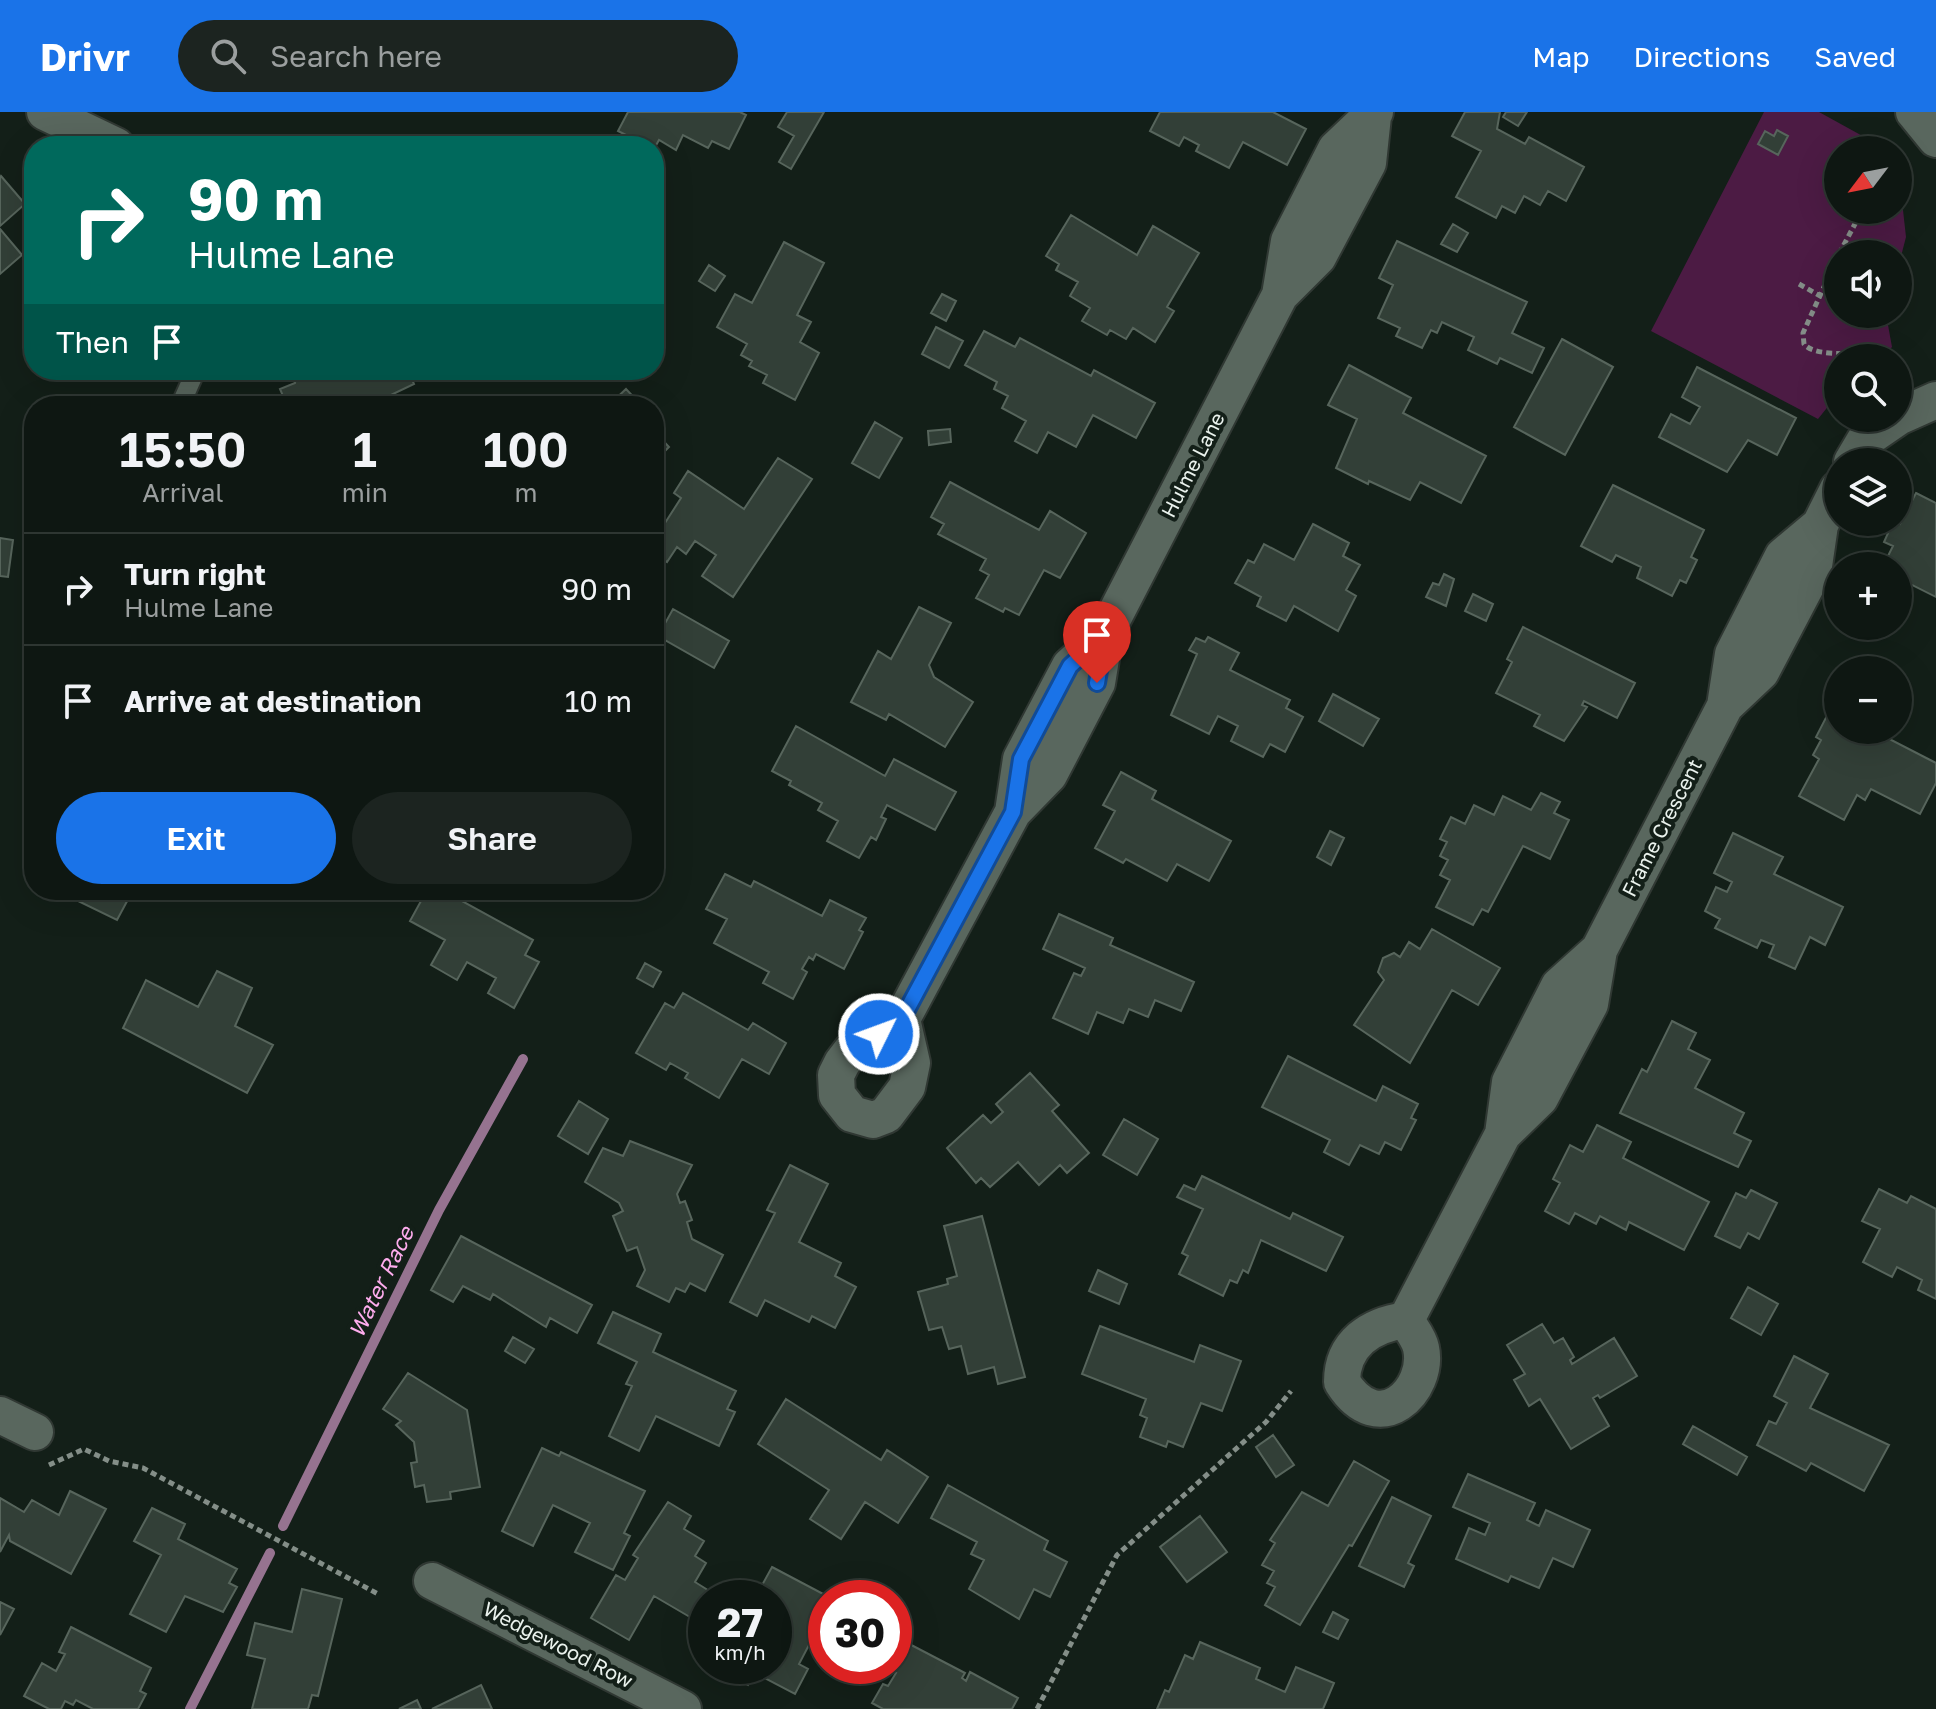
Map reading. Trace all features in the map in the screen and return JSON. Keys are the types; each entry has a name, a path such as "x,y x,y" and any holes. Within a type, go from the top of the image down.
{"street":[{"path":"45,112 95,136"},
{"path":"1914,112 1936,139"},
{"name":"Hulme Lane","path":"902,1019 1013,812 1049,775 1056,762 1097,683 1105,634 1280,295 1318,257 1368,163 1374,114"},
{"path":"1912,411 1936,400"},
{"path":"1860,448 1865,440 1877,432"},
{"name":"Frame Crescent","path":"1406,1320 1503,1134 1510,1082 1559,986 1599,950 1725,706 1761,672 1768,660 1813,573 1824,517"},
{"path":"0,1415 40,1449"},
{"name":"Wedgewood Row","path":"432,1581 683,1709"}],"path":[{"path":"1799,284 1822,297"},
{"path":"1824,292 1803,333 1807,348 1824,353"},
{"path":"1037,1709 1117,1555 1266,1422 1291,1391"},
{"path":"40,1449 59,1463 84,1449 109,1461 143,1468 380,1595"}],"shaded area":[{"path":"1764,112 1819,112 1862,136 1824,136 1824,224 1905,224 1906,237 1905,240 1824,240 1824,328 1889,328 1891,344 1824,344 1824,412 1818,419 1651,331"}],"building":[{"path":"628,112 740,112 746,115 729,149 712,141 708,148 683,135 676,150 664,143 664,136 628,136 618,131"},
{"path":"787,112 824,112 791,169 779,162 794,136 778,127"},
{"path":"1160,112 1273,112 1306,129 1287,165 1243,142 1229,168 1196,151 1199,145 1184,137 1179,146 1150,131"},
{"path":"1465,112 1500,112 1497,129 1525,144 1529,137 1584,167 1566,201 1548,191 1540,205 1524,196 1515,213 1502,206 1496,218 1456,197 1481,151 1452,136"},
{"path":"1506,112 1527,112 1518,126 1503,117"},
{"path":"1777,130 1788,136 1778,155 1758,144 1765,131 1774,136"},
{"path":"0,178 24,205 0,226"},
{"path":"1071,215 1137,255 1153,226 1199,253 1167,307 1174,311 1155,342 1133,328 1126,339 1110,330 1107,335 1082,321 1090,308 1070,296 1078,282 1056,270 1059,264 1046,256"},
{"path":"1453,224 1468,233 1457,252 1441,244"},
{"path":"0,229 22,255 0,274"},
{"path":"1397,241 1527,302 1512,333 1544,348 1532,373 1500,358 1497,364 1468,350 1474,337 1442,322 1437,333 1431,330 1422,348 1396,336 1400,328 1378,318 1393,285 1379,278"},
{"path":"784,242 824,263 797,315 811,322 800,342 819,353 795,400 763,383 767,375 749,366 752,361 741,355 747,344 717,327 735,294 752,303"},
{"path":"709,265 725,276 715,291 699,281"},
{"path":"942,294 956,301 946,321 931,313"},
{"path":"936,327 963,341 949,368 922,354"},
{"path":"984,331 1015,347 1020,338 1091,376 1094,370 1155,403 1136,438 1093,415 1076,447 1048,432 1037,453 1015,441 1026,421 1002,408 1008,396 994,389 997,382 965,365"},
{"path":"1562,339 1613,367 1565,455 1514,427"},
{"path":"1349,365 1411,398 1403,413 1486,456 1461,503 1420,482 1410,500 1336,468 1357,419 1328,405"},
{"path":"1697,367 1796,418 1777,455 1748,440 1727,472 1659,437 1671,414 1690,424 1700,407 1682,397"},
{"path":"295,380 412,380 414,384 389,396 283,396 280,389"},
{"path":"626,389 633,396 619,396"},
{"path":"875,422 902,438 879,478 852,463"},
{"path":"950,429 951,442 929,445 928,431"},
{"path":"778,458 812,479 733,597 702,576 716,555 695,541 686,554 677,547 667,562 664,560 664,522 681,498 674,493 688,471 744,509"},
{"path":"950,482 1039,530 1050,511 1086,533 1060,578 1044,570 1019,615 1005,608 1003,612 976,598 989,575 980,570 986,559 938,534 944,524 931,517"},
{"path":"1613,485 1704,530 1691,557 1697,560 1686,583 1680,580 1672,596 1637,578 1641,567 1616,555 1612,562 1581,546"},
{"path":"1916,493 1936,503 1936,597 1912,585 1912,552 1890,552 1893,546 1884,542 1887,536 1912,536 1912,501"},
{"path":"1313,524 1349,543 1343,556 1360,565 1346,590 1356,596 1338,631 1294,606 1286,621 1257,606 1261,597 1235,583 1248,560 1254,563 1264,544 1294,560"},
{"path":"0,538 13,540 8,577 0,576"},
{"path":"1444,574 1454,579 1446,606 1426,597 1433,583 1439,585"},
{"path":"1473,594 1493,604 1486,621 1465,611"},
{"path":"919,607 951,623 929,665 934,677 973,702 945,747 889,714 886,720 851,702 878,651 891,659"},
{"path":"673,609 729,641 714,668 664,639 664,625"},
{"path":"1523,627 1635,683 1617,718 1584,701 1582,705 1587,707 1564,741 1534,726 1540,715 1496,693 1512,662 1507,659"},
{"path":"1208,637 1239,653 1230,670 1290,700 1286,708 1303,717 1285,752 1270,744 1263,757 1231,741 1238,726 1218,716 1209,734 1171,715 1197,654 1189,650 1196,638 1205,642"},
{"path":"1333,694 1379,719 1363,746 1319,721"},
{"path":"1824,721 1824,744 1899,744 1936,763 1936,783 1920,814 1871,789 1865,800 1857,795 1844,820 1799,796 1819,759 1813,755 1821,740 1816,737"},
{"path":"796,726 885,776 894,759 956,792 935,830 887,805 881,817 886,819 876,840 871,837 859,858 827,841 838,821 818,810 822,803 789,785 791,781 772,771"},
{"path":"1121,772 1156,791 1152,799 1231,841 1209,881 1177,864 1167,881 1126,859 1123,863 1095,848 1115,811 1103,805"},
{"path":"1541,793 1560,802 1554,813 1569,820 1550,859 1523,846 1488,912 1482,909 1473,925 1436,907 1450,880 1440,875 1448,860 1440,856 1447,842 1440,839 1451,817 1465,824 1474,805 1494,815 1503,796 1531,810"},
{"path":"1330,831 1344,838 1331,865 1317,857"},
{"path":"1733,833 1783,857 1774,874 1843,907 1825,945 1810,937 1795,969 1769,957 1774,945 1761,940 1757,948 1715,928 1720,919 1705,911 1716,887 1727,892 1732,882 1714,873"},
{"path":"725,874 751,887 754,881 822,916 830,900 866,918 859,930 863,932 844,969 816,954 813,960 809,957 802,969 807,972 793,999 763,983 769,972 714,943 727,919 706,909"},
{"path":"76,900 128,900 117,920"},
{"path":"422,900 460,900 533,940 525,955 539,962 514,1008 488,993 496,978 467,962 457,980 431,965 445,940 410,921"},
{"path":"1059,914 1113,938 1110,945 1194,982 1181,1011 1155,1000 1148,1017 1129,1009 1123,1023 1097,1012 1088,1034 1053,1018 1074,973 1081,976 1085,968 1043,949"},
{"path":"1432,929 1500,968 1478,1005 1452,990 1410,1063 1354,1025 1384,980 1378,972 1383,958 1394,953 1400,957 1409,942 1420,949"},
{"path":"645,963 661,972 653,987 637,978"},
{"path":"217,971 252,988 235,1026 273,1045 247,1093 123,1028 146,980 198,1007"},
{"path":"683,993 748,1030 753,1023 786,1043 769,1074 742,1059 719,1098 685,1078 688,1073 670,1063 666,1070 636,1053 665,1003 674,1008"},
{"path":"1672,1021 1696,1033 1688,1049 1710,1060 1695,1088 1744,1113 1734,1133 1751,1141 1738,1167 1620,1113 1642,1069 1647,1072"},
{"path":"1288,1056 1376,1101 1383,1086 1418,1104 1411,1118 1416,1120 1401,1150 1385,1142 1379,1154 1360,1145 1349,1165 1324,1152 1330,1140 1262,1107"},
{"path":"1030,1073 1059,1105 1052,1111 1089,1153 1067,1173 1060,1165 1039,1185 1018,1162 990,1187 981,1178 976,1183 947,1148 983,1115 991,1123 1003,1112 996,1104"},
{"path":"579,1101 608,1119 588,1154 558,1136"},
{"path":"1124,1119 1158,1139 1137,1175 1103,1155"},
{"path":"1597,1125 1631,1142 1623,1158 1709,1202 1684,1250 1629,1222 1626,1230 1600,1216 1596,1224 1575,1213 1569,1224 1545,1211 1560,1183 1553,1179 1570,1145 1583,1152"},
{"path":"630,1141 692,1165 677,1194 680,1203 685,1201 692,1220 687,1222 692,1239 723,1255 705,1291 690,1283 685,1292 676,1288 669,1302 637,1286 645,1270 637,1247 627,1251 613,1216 623,1211 619,1203 585,1182 603,1148 623,1156"},
{"path":"790,1165 828,1184 799,1242 841,1263 835,1276 856,1287 835,1328 812,1316 809,1322 765,1300 757,1316 730,1302 775,1213 767,1210"},
{"path":"1202,1176 1290,1219 1293,1213 1343,1237 1326,1271 1261,1240 1248,1273 1243,1270 1237,1283 1230,1280 1223,1296 1179,1274 1188,1256 1182,1253 1203,1209 1177,1197 1184,1185 1195,1190"},
{"path":"1879,1189 1907,1203 1911,1196 1936,1209 1936,1299 1918,1290 1922,1280 1897,1267 1892,1277 1863,1262 1880,1229 1862,1221"},
{"path":"1751,1190 1777,1203 1759,1239 1748,1233 1740,1248 1715,1236 1736,1193 1746,1198"},
{"path":"982,1216 1025,1377 998,1384 994,1367 968,1374 961,1346 949,1349 942,1327 929,1330 918,1292 948,1284 947,1279 957,1276 944,1226"},
{"path":"461,1236 592,1305 577,1333 550,1318 546,1327 493,1294 490,1300 463,1286 453,1302 431,1290"},
{"path":"1098,1270 1127,1284 1119,1304 1089,1291"},
{"path":"1748,1287 1778,1304 1761,1335 1731,1318"},
{"path":"613,1312 661,1334 653,1352 736,1391 727,1409 735,1412 719,1446 656,1416 639,1451 609,1436 632,1386 626,1384 637,1362 598,1343"},
{"path":"1542,1324 1554,1343 1563,1338 1574,1357 1570,1360 1572,1364 1614,1338 1637,1376 1600,1398 1598,1395 1593,1398 1609,1426 1571,1449 1540,1399 1529,1406 1514,1380 1525,1374 1507,1345"},
{"path":"1100,1326 1194,1362 1200,1345 1241,1361 1222,1411 1201,1403 1183,1447 1168,1441 1166,1447 1140,1437 1147,1418 1140,1415 1146,1399 1082,1374"},
{"path":"513,1337 534,1349 525,1363 505,1351"},
{"path":"1794,1356 1828,1374 1810,1408 1889,1445 1864,1491 1811,1463 1806,1471 1757,1445 1769,1421 1776,1424 1787,1403 1774,1396"},
{"path":"408,1373 467,1410 480,1487 450,1492 451,1499 427,1502 424,1485 415,1487 411,1463 417,1462 414,1442 396,1425 401,1421 383,1409"},
{"path":"786,1399 881,1460 887,1450 928,1477 898,1523 865,1502 841,1539 810,1519 829,1490 758,1444"},
{"path":"1693,1426 1747,1457 1737,1475 1683,1444"},
{"path":"1273,1435 1294,1465 1276,1477 1256,1447"},
{"path":"542,1448 559,1456 561,1452 645,1491 624,1533 630,1536 613,1570 575,1552 590,1523 553,1505 533,1546 502,1531"},
{"path":"1354,1461 1389,1481 1352,1546 1349,1545 1300,1625 1265,1605 1275,1587 1267,1583 1274,1571 1262,1565 1275,1543 1270,1540 1302,1492 1328,1506"},
{"path":"1468,1474 1535,1503 1527,1520 1539,1526 1546,1510 1590,1530 1573,1567 1553,1558 1539,1588 1511,1576 1508,1582 1456,1559 1469,1528 1485,1535 1490,1523 1453,1507"},
{"path":"948,1485 1048,1541 1044,1550 1067,1562 1050,1597 1034,1589 1019,1619 969,1589 984,1560 971,1554 977,1542 931,1518"},
{"path":"70,1491 106,1509 71,1574 10,1541 9,1535 0,1552 0,1498 24,1512 32,1500 59,1515"},
{"path":"1392,1497 1431,1516 1408,1563 1414,1566 1404,1587 1359,1566"},
{"path":"668,1502 691,1516 684,1529 704,1541 695,1556 706,1563 696,1580 688,1580 688,1616 654,1596 629,1640 591,1618 616,1575 625,1580 638,1558 633,1555"},
{"path":"152,1508 185,1524 178,1539 237,1569 229,1583 237,1587 223,1612 185,1596 166,1632 130,1614 161,1555 134,1541"},
{"path":"1200,1516 1227,1552 1187,1582 1160,1547"},
{"path":"772,1567 808,1586 808,1647 799,1664 808,1669 795,1694 776,1684 792,1684 792,1580 765,1580"},
{"path":"302,1589 342,1599 318,1696 312,1695 308,1709 252,1709 265,1659 247,1655 255,1623 292,1632"},
{"path":"0,1602 14,1609 0,1635"},
{"path":"1333,1612 1348,1620 1338,1639 1323,1632"},
{"path":"71,1627 151,1668 140,1691 146,1694 138,1709 93,1709 76,1700 73,1705 65,1701 61,1709 49,1709 24,1696 42,1663 56,1671 65,1654 59,1652"},
{"path":"1200,1642 1260,1668 1256,1679 1285,1692 1296,1667 1334,1683 1323,1709 1157,1709 1165,1690 1169,1692 1185,1655 1193,1659"},
{"path":"912,1645 965,1673 962,1678 966,1681 970,1672 1018,1698 1012,1709 883,1709 872,1703 883,1684 912,1684"},
{"path":"481,1685 492,1709 432,1709"},
{"path":"417,1700 421,1709 399,1709"}],"waterway":[{"name":"Water Race","path":"283,1526 439,1210 523,1059"},
{"name":"Water Race","path":"190,1709 270,1553"}],"route":[{"path":"879,1034 902,1019 1013,812 1021,759 1070,666 1105,634 1097,683"}]}
